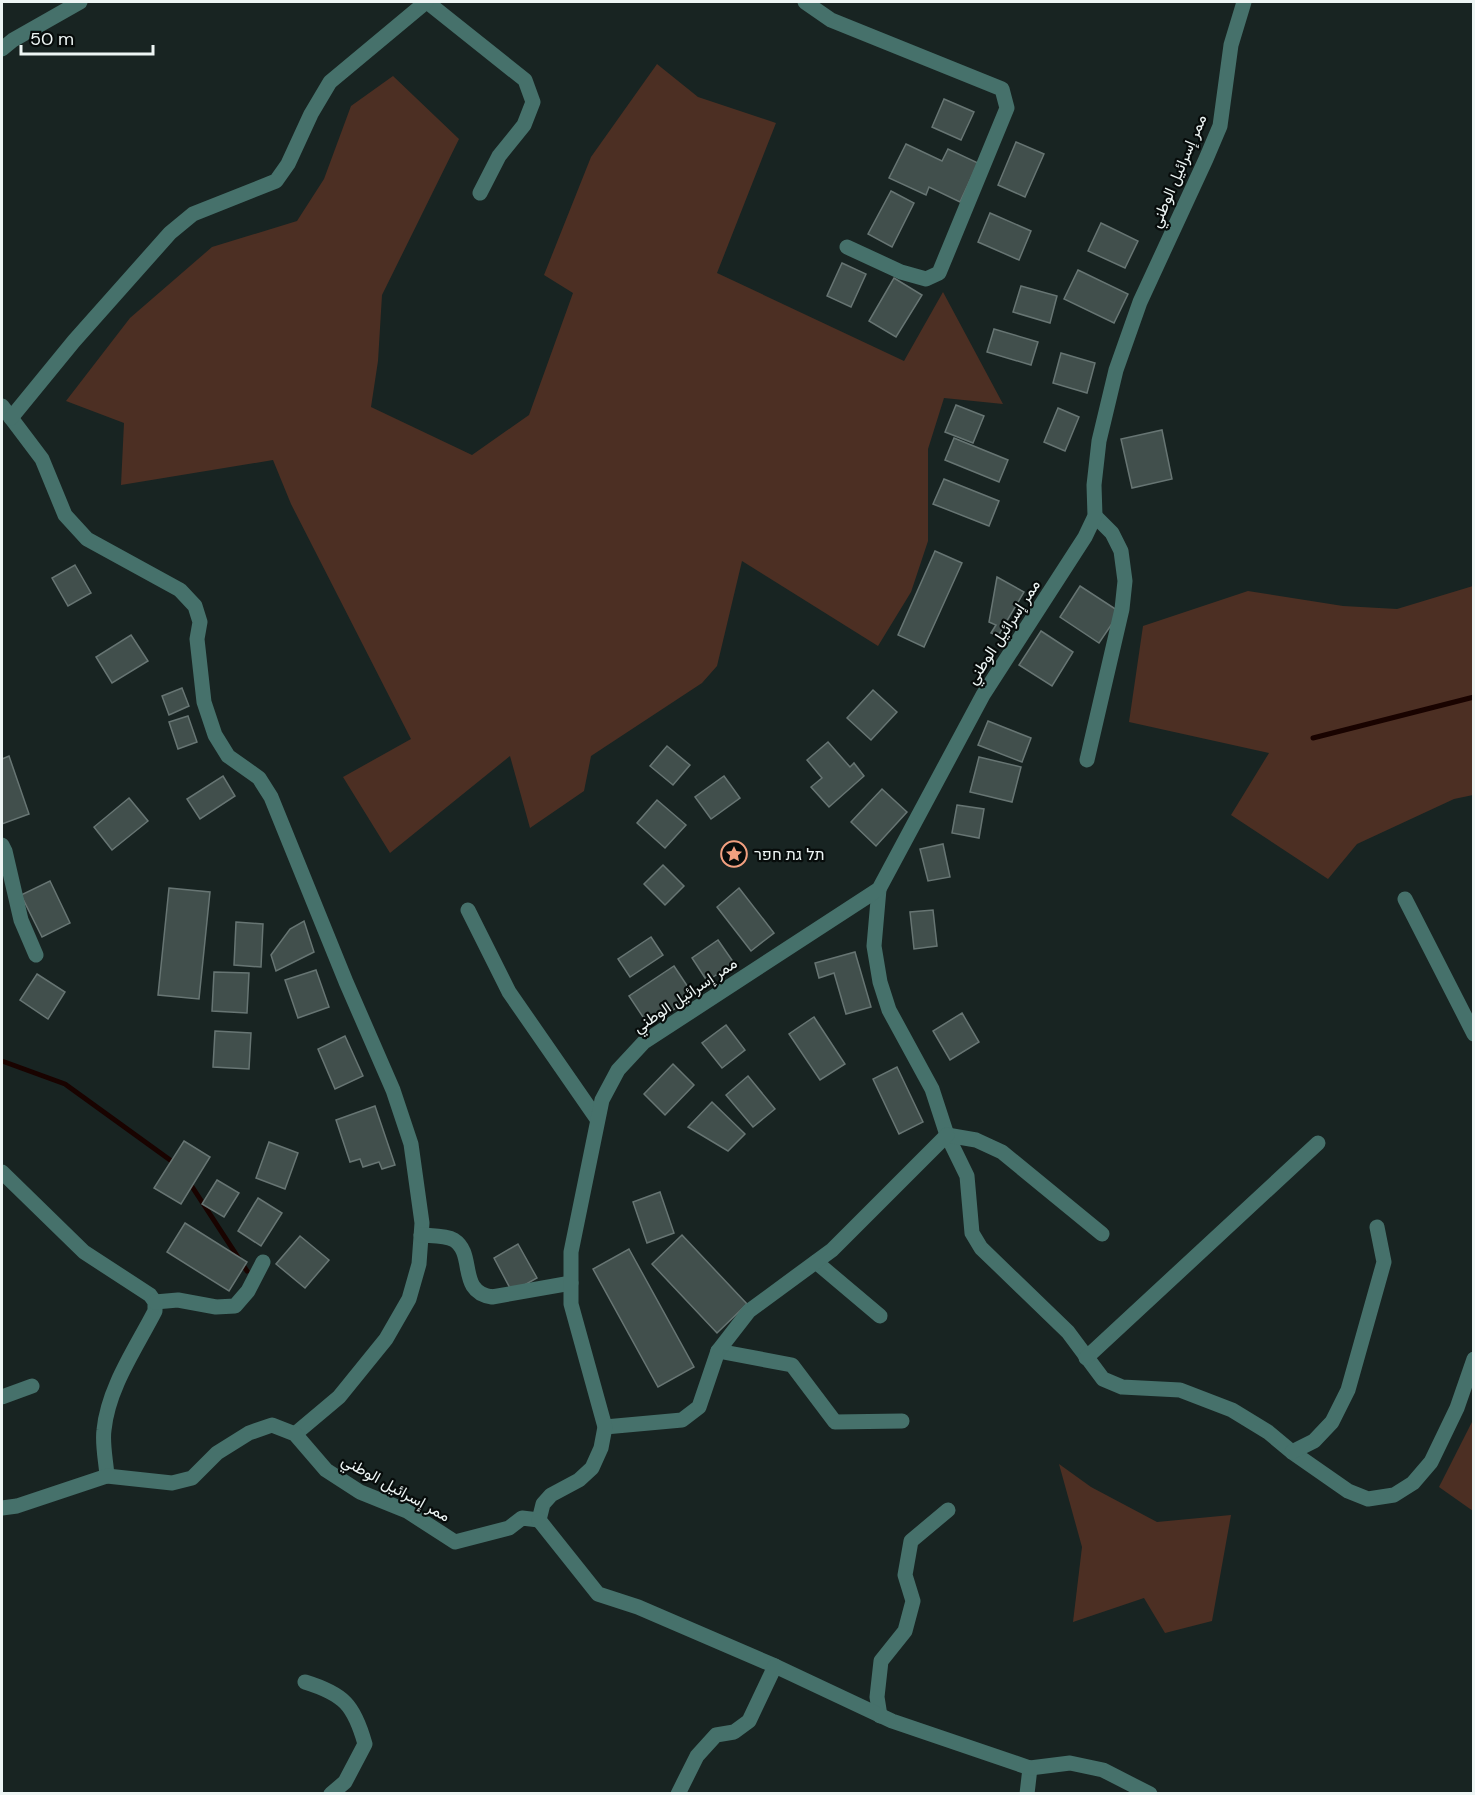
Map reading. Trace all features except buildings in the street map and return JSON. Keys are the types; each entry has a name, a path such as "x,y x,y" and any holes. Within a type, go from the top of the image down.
{"street":[{"path":"2,50 13,40 80,2"},
{"path":"2,1508 17,1506 107,1476 172,1483 192,1478 217,1453 249,1433 272,1425 296,1434 339,1397 386,1339 409,1299 419,1264 422,1223 411,1144 393,1090 346,982 271,797 259,778 228,756 215,735 204,702 197,639 200,622 195,606 180,591 87,539 65,515 42,459 6,412 74,341 170,233 194,214 276,181 288,164 311,114 330,82 426,2 525,80 533,102 524,125 499,156 480,193"},
{"path":"805,2 831,20 1002,89 1007,108 939,273 926,279 901,272 847,247"},
{"name":"ممر إسرائيل الوطني","path":"296,1434 326,1470 360,1492 407,1511 455,1542 509,1528 522,1518 539,1520 543,1504 551,1495 579,1480 592,1468 601,1448 604,1427 571,1304 571,1252 602,1100 618,1070 644,1042 879,889 983,695 1085,537 1095,516 1099,441 1116,370 1140,302 1220,126 1231,45 1244,2"},
{"path":"1088,760 1122,609 1125,581 1121,551 1112,533 1095,516"},
{"path":"2,845 21,920 36,955"},
{"path":"879,889 874,946 880,982 889,1010 932,1089 948,1135 967,1176 972,1233 981,1248 1068,1332 1104,1379 1122,1387 1180,1390 1232,1410 1268,1432 1292,1452 1348,1491 1368,1499 1394,1495 1413,1483 1431,1462 1457,1408 1473,1359"},
{"path":"1406,898 1473,1034"},
{"path":"468,910 509,992 597,1119"},
{"path":"948,1135 976,1140 1002,1152 1102,1234"},
{"path":"604,1427 682,1420 699,1407 718,1351 749,1311 832,1250 948,1135"},
{"path":"1086,1358 1318,1143"},
{"path":"2,1172 84,1252 150,1295 155,1302 155,1311 120,1378 109,1405 104,1431 107,1476"},
{"path":"1292,1452 1314,1441 1332,1422 1348,1390 1384,1262 1377,1227"},
{"path":"421,1235 441,1236 454,1240 462,1251 473,1288 481,1296 492,1297 571,1283"},
{"path":"155,1302 178,1300 216,1307 235,1306 248,1291 263,1262"},
{"path":"816,1262 880,1316"},
{"path":"718,1351 792,1365 835,1422 902,1421"},
{"path":"2,1397 32,1386"},
{"path":"880,1716 877,1697 881,1662 905,1631 913,1601 905,1575 911,1541 948,1510"},
{"path":"539,1520 598,1594 638,1607 775,1666 880,1716 1030,1768 1070,1763 1103,1770 1150,1794"},
{"path":"678,1794 697,1756 716,1735 734,1732 749,1721 775,1666"},
{"path":"305,1682 328,1689 346,1701 358,1719 365,1743 345,1782 331,1794"},
{"path":"1027,1794 1030,1768"}],"shaded area":[{"path":"657,64 698,97 776,123 717,273 904,361 943,292 1003,404 944,398 928,449 928,541 911,592 878,646 742,561 717,666 702,683 591,756 584,791 530,828 510,756 390,853 343,777 411,739 291,504 273,460 121,485 124,423 66,401 130,318 212,247 297,221 324,179 351,106 393,76 459,139 382,295 378,361 371,407 472,455 529,415 573,293 544,275 591,157"},
{"path":"1473,586 1473,795 1454,799 1357,844 1328,879 1231,815 1269,753 1129,722 1143,626 1248,591 1343,606 1397,609"},
{"path":"1473,1420 1474,1511 1439,1487"},
{"path":"1059,1464 1091,1487 1157,1522 1231,1515 1212,1621 1165,1633 1144,1598 1073,1622 1082,1547"}],"waterway":[{"path":"1313,738 1474,697"},
{"path":"2,1061 65,1084 177,1165"},
{"path":"189,1182 247,1271"}],"place":[{"name":"תל גת חפר","path":"734,854"}]}
